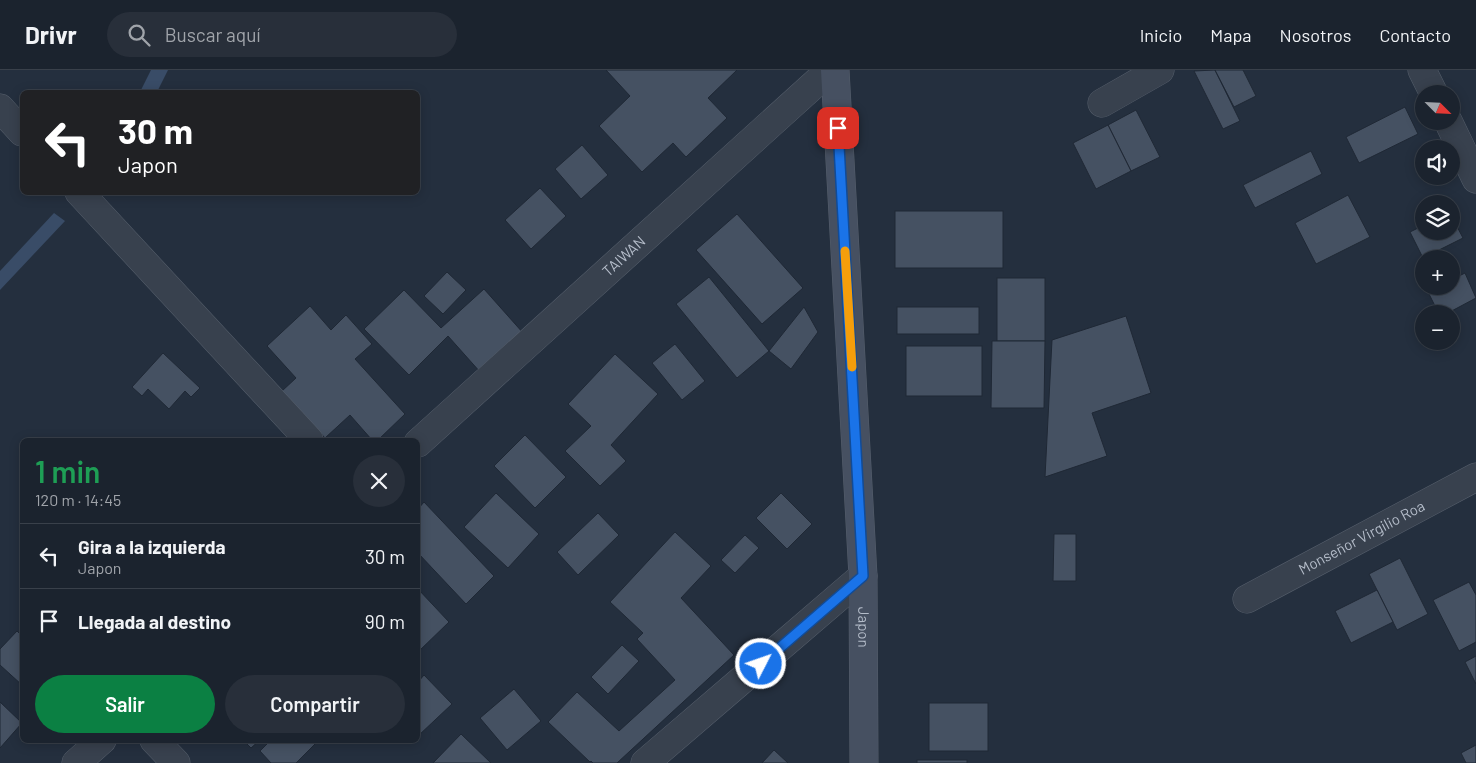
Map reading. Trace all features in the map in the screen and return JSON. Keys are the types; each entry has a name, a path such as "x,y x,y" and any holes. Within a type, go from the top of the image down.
{"street":[{"name":"TAIWAN","path":"420,441 830,70"},
{"name":"Japon","path":"835,70 863,576 864,763"},
{"path":"1102,102 1160,70"},
{"path":"1422,70 1430,85"},
{"path":"0,108 20,130"},
{"path":"1452,130 1476,179"},
{"path":"82,195 306,438"},
{"name":"Monseñor Virgilio Roa","path":"1247,599 1476,477"},
{"path":"645,763 863,576"},
{"path":"76,763 99,743"},
{"path":"157,743 176,763"}],"water":[{"path":"151,70 168,70 158,90 141,90"},
{"path":"54,213 65,221 0,290 0,271"}],"building":[{"path":"606,70 737,70 708,98 727,118 686,157 673,143 642,172 599,126 630,96"},
{"path":"1215,70 1240,121 1223,129 1194,71"},
{"path":"1215,70 1243,70 1256,96 1234,107"},
{"path":"1405,107 1418,134 1359,163 1346,137"},
{"path":"1136,110 1160,157 1131,171 1108,125"},
{"path":"1108,125 1131,171 1096,189 1073,143"},
{"path":"582,145 608,175 581,199 555,169"},
{"path":"1311,151 1322,174 1255,208 1243,185"},
{"path":"540,188 566,216 531,249 505,220"},
{"path":"1348,195 1370,237 1316,264 1295,223"},
{"path":"895,211 1003,211 1003,268 895,268"},
{"path":"737,214 803,288 762,324 696,250"},
{"path":"1415,230 1415,240 1459,240 1439,250 1419,250 1410,232"},
{"path":"447,272 466,290 443,314 424,296"},
{"path":"1465,273 1476,298 1460,307 1460,305 1434,305 1430,295 1460,295 1460,276"},
{"path":"709,277 769,351 737,378 676,304"},
{"path":"997,278 1045,278 1045,341 997,341"},
{"path":"484,289 524,334 481,373 448,336 409,375 364,329 404,290 441,328"},
{"path":"310,306 331,330 346,315 372,344 355,359 405,414 380,438 370,438 350,415 325,438 282,391 296,378 267,346"},
{"path":"804,307 818,332 791,369 769,351"},
{"path":"897,307 979,307 979,334 897,334"},
{"path":"1126,316 1151,393 1092,413 1107,456 1045,477 1052,340"},
{"path":"992,341 1045,341 1044,408 991,408"},
{"path":"675,344 705,381 682,400 652,363"},
{"path":"906,346 982,346 982,396 906,396"},
{"path":"163,353 200,388 191,397 185,391 169,409 148,389 142,396 132,387"},
{"path":"615,354 658,394 611,445 626,461 600,486 565,451 591,426 568,404"},
{"path":"525,435 566,477 535,508 494,466"},
{"path":"496,493 539,534 508,568 464,527"},
{"path":"781,493 812,524 787,549 756,518"},
{"path":"424,502 494,576 466,604 420,555 420,507"},
{"path":"598,513 619,535 578,575 557,552"},
{"path":"675,532 711,566 681,598 734,655 617,763 590,762 548,722 577,692 619,731 675,680 637,639 643,633 610,602"},
{"path":"1054,534 1076,534 1076,581 1053,581"},
{"path":"745,535 759,548 735,573 721,560"},
{"path":"1400,558 1428,614 1397,630 1369,574"},
{"path":"1469,582 1476,595 1476,642 1459,651 1433,600"},
{"path":"1377,590 1393,622 1351,643 1335,611"},
{"path":"420,591 449,622 420,650"},
{"path":"17,631 20,634 20,683 0,665 0,649"},
{"path":"622,645 639,661 608,694 591,677"},
{"path":"1476,656 1476,684 1465,662"},
{"path":"424,675 452,704 420,734 420,680"},
{"path":"514,689 541,721 507,750 480,718"},
{"path":"0,702 20,721 20,725 0,748"},
{"path":"929,703 988,703 988,751 929,751"},
{"path":"461,734 491,763 433,763"},
{"path":"246,743 257,743 251,748"},
{"path":"268,743 316,743 296,763 271,763 260,751"},
{"path":"1476,745 1476,763 1466,763 1461,753"},
{"path":"774,750 788,763 762,763"},
{"path":"917,760 967,760 967,763 917,763"}],"slow traffic":[{"path":"845,251 852,367"}],"route":[{"path":"761,664 863,576 838,128"}]}
